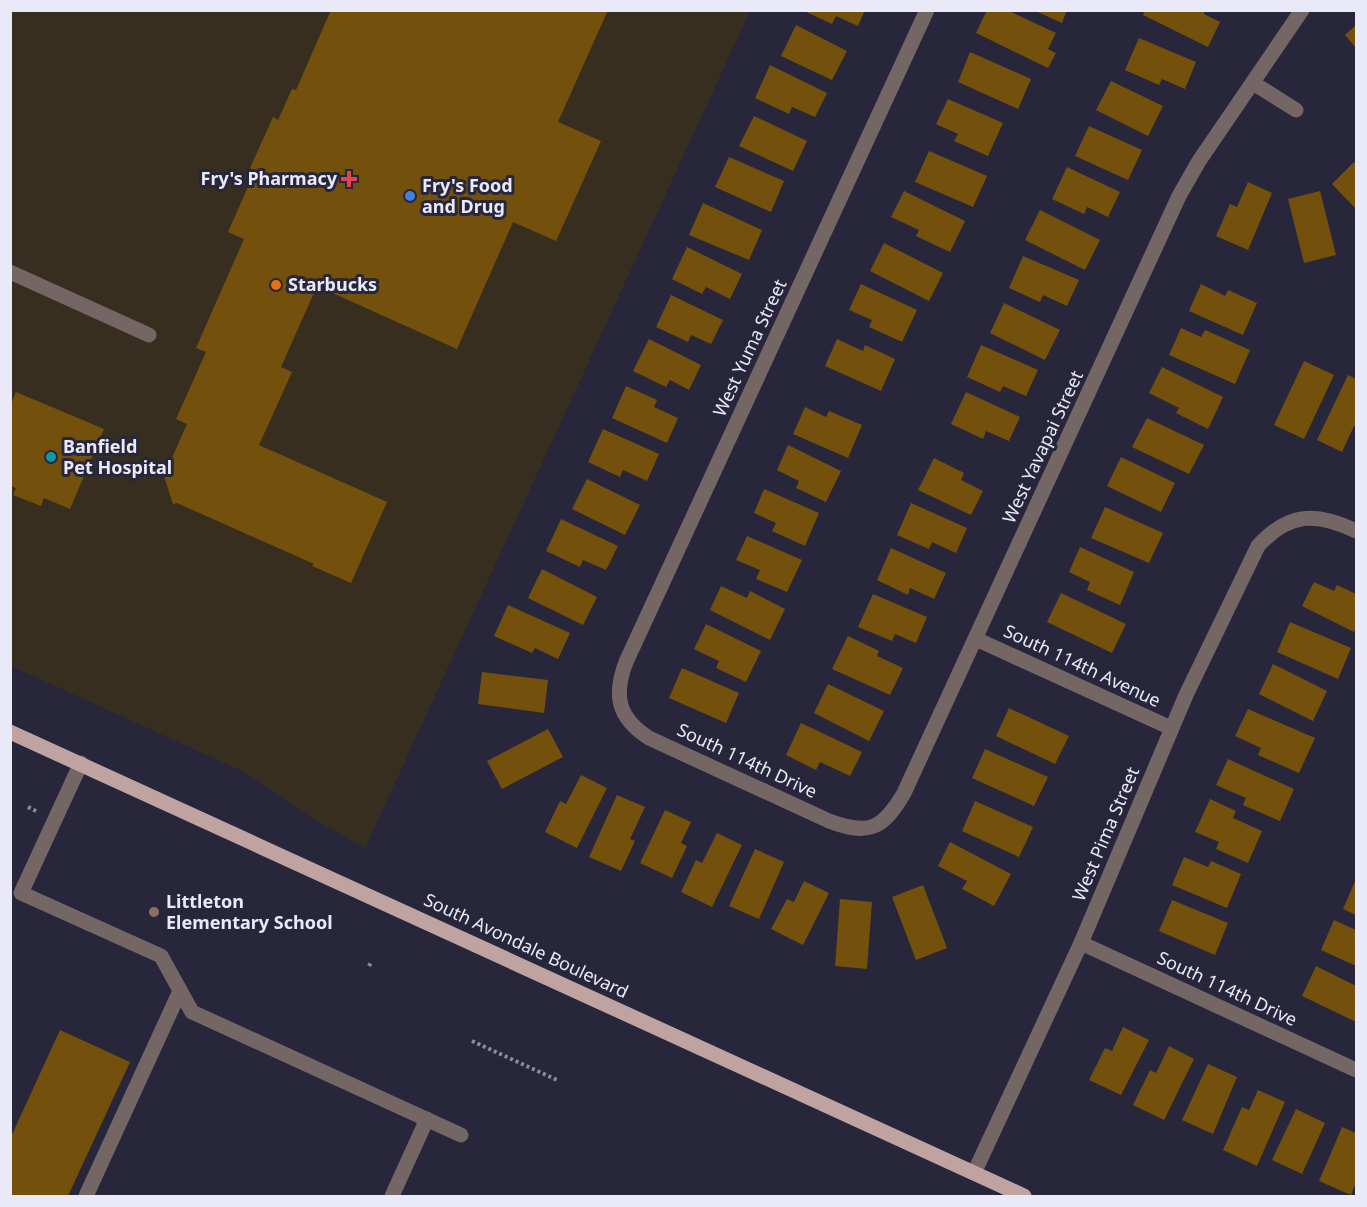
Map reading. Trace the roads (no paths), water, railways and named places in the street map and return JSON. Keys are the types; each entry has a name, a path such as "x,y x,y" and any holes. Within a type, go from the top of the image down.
{"main road":[{"name":"South Avondale Boulevard","path":"10,732 1024,1197"}],"street":[{"name":"West Yuma Street","path":"620,704 620,676 626,662 927,10"},
{"name":"West Yavapai Street","path":"873,828 887,818 904,793 1179,196 1199,161 1302,10"},
{"path":"1253,83 1296,110"},
{"path":"10,272 148,335"},
{"name":"West Pima Street","path":"974,1173 1081,943 1171,728 1258,546 1272,531 1290,521 1308,518 1328,520 1356,531"},
{"name":"South 114th Avenue","path":"976,639 1171,728"},
{"name":"South 114th Drive","path":"620,704 626,718 649,738 829,821 858,828 873,828"},
{"path":"81,763 21,893 161,956 192,1012 461,1135"},
{"name":"South 114th Drive","path":"1081,943 1356,1070"},
{"path":"86,1197 180,991"},
{"path":"392,1197 428,1119"}],"place":[{"name":"Fry's Pharmacy","path":"349,179"},
{"name":"Fry's Food and Drug","path":"410,196"},
{"name":"Starbucks","path":"276,285"},
{"name":"Banfield Pet Hospital","path":"51,457"},
{"name":"Littleton Elementary School","path":"154,912"}]}
